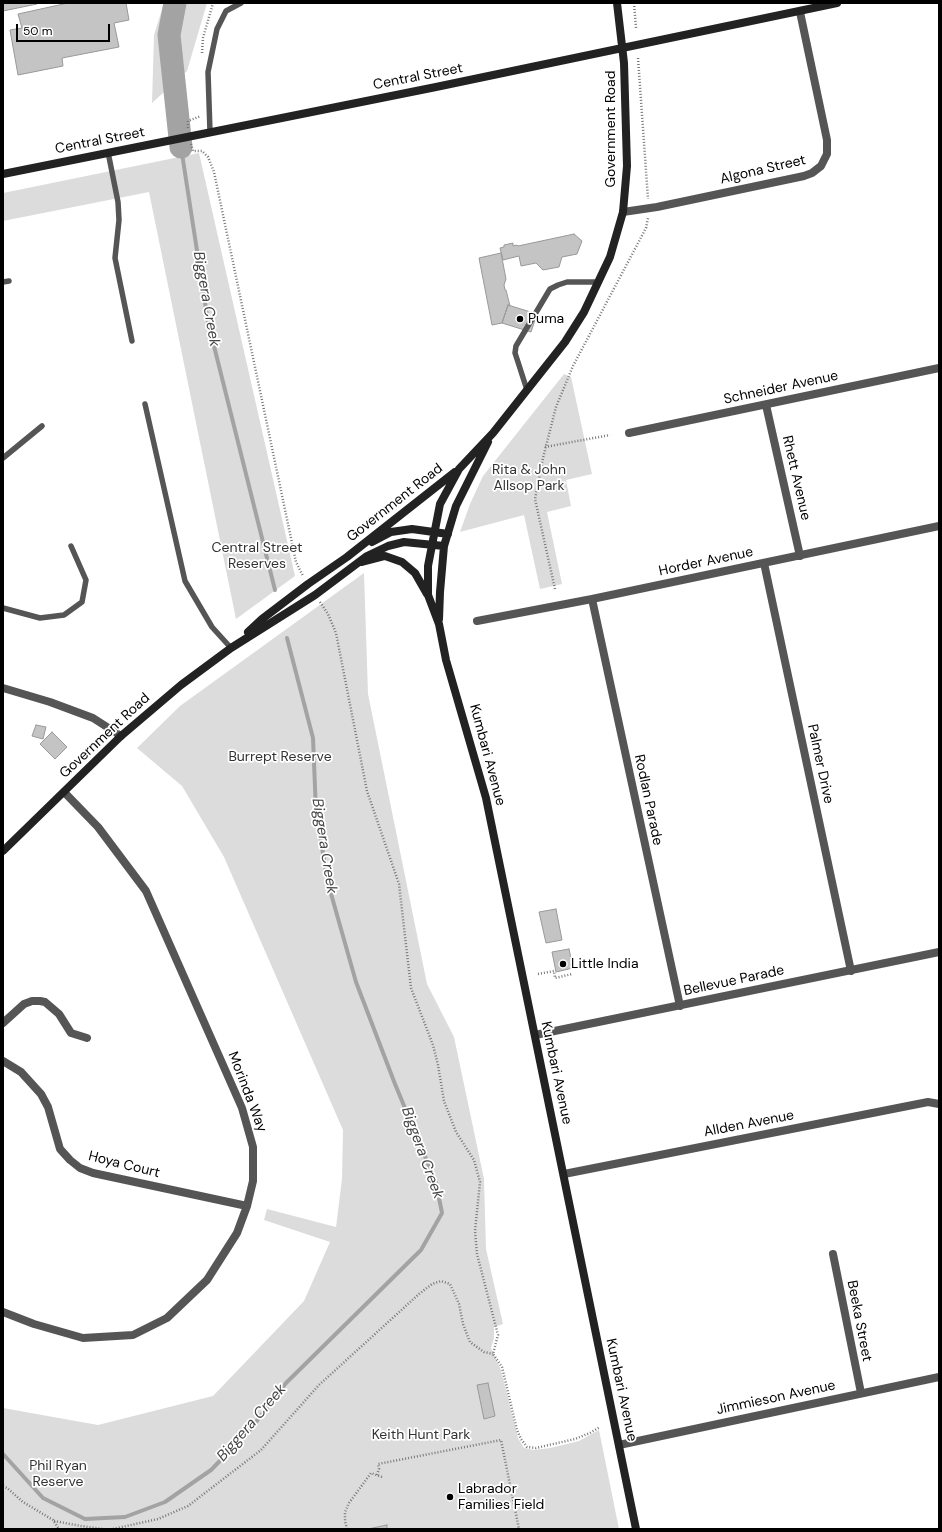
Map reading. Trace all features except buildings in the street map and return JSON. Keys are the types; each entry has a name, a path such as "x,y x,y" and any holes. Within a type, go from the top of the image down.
{"main road":[{"name":"Government Road","path":"231,648 262,619 347,556 459,469 493,433 528,390 565,342 584,312 610,257 623,212 627,166 626,102 623,47 617,3"},
{"name":"Central Street","path":"3,174 436,87 623,47 800,12 837,3"},
{"name":"Government Road","path":"3,850 121,736 180,685 231,648 315,595 367,556 388,546 404,542 444,546 456,506 493,433"},
{"name":"Government Road","path":"431,544 440,504 459,469"},
{"name":"Government Road","path":"347,556 391,532 412,529 448,534"},
{"name":"Kumbari Avenue","path":"431,544 428,566 428,594 439,624 446,660 486,798 636,1529"},
{"name":"Kumbari Avenue","path":"439,624 444,546"},
{"name":"Government Road","path":"353,567 367,560 385,556 402,562 415,573 428,594"}],"street":[{"name":"Algona Street","path":"623,212 658,207 804,176 812,173 821,166 827,154 827,140 800,12"},
{"name":"Schneider Avenue","path":"629,433 939,368"},
{"name":"Rhett Avenue","path":"766,405 800,556"},
{"name":"Horder Avenue","path":"478,621 592,600 939,526"},
{"name":"Palmer Drive","path":"764,563 850,971"},
{"name":"Rodlan Parade","path":"592,600 680,1006"},
{"path":"3,688 50,702 93,718 121,736"},
{"name":"Morinda Way","path":"3,1312 34,1324 83,1338 133,1335 167,1318 207,1280 237,1233 247,1206 253,1181 253,1147 242,1108 146,891 98,827 64,792"},
{"name":"Bellevue Parade","path":"535,1035 939,952"},
{"path":"3,1023 24,1004 36,1000 45,1002 59,1014 71,1033 87,1038"},
{"name":"Hoya Court","path":"3,1061 21,1072 41,1094 48,1107 60,1149 80,1168 93,1173 247,1206"},
{"name":"Allden Avenue","path":"564,1174 928,1102 939,1104"},
{"name":"Beeka Street","path":"833,1254 861,1393"},
{"name":"Jimmieson Avenue","path":"619,1445 939,1377"}],"lane":[{"path":"210,132 208,72 217,29 226,11 241,3"},
{"path":"108,152 118,202 119,220 115,258 132,341"},
{"path":"528,390 515,353 516,346 550,289 567,282 599,282"},
{"path":"145,404 186,581 212,627 231,648"},
{"path":"3,458 42,426"},
{"path":"3,608 40,618 64,616 82,602 86,580 70,546"}],"path":[{"path":"201,58 204,38 213,3"},
{"path":"634,3 636,28"},
{"path":"638,58 648,198"},
{"path":"200,109 201,117 186,121 188,136 192,151 202,151 208,157 214,172 296,562 308,584"},
{"path":"555,589 535,499 556,407 573,366 646,228 648,218"},
{"path":"546,447 610,435"},
{"path":"315,595 328,614 336,633 367,791 399,884 411,988 438,1065 444,1101 456,1132 474,1160 480,1182 475,1231 477,1254 498,1335 494,1354"},
{"path":"538,974 554,971 555,978 572,974"},
{"path":"113,1529 158,1519 188,1506 262,1450 319,1385 419,1294 432,1284 441,1281 450,1284 459,1304 463,1324 470,1342 484,1352 494,1354 502,1366 517,1430 527,1447 536,1448 575,1439 600,1427"},
{"path":"377,1475 379,1469 378,1464 501,1440 519,1529"},
{"path":"346,1529 346,1512 349,1503 371,1473 382,1477"},
{"path":"3,1486 23,1502 53,1520 102,1529"},
{"path":"53,1520 59,1529"}],"green space":[{"path":"164,3 207,3 187,71 152,103 154,35"},
{"name":"Central Street Reserves","path":"199,153 295,576 236,619 149,192 3,221 3,193"},
{"name":"Rita & John Allsop Park","path":"564,374 571,377 592,474 566,480 571,506 547,512 562,584 540,589 524,515 460,532 470,504 483,476"},
{"name":"Burrept Reserve","path":"364,573 368,694 427,984 454,1037 484,1179 486,1249 503,1324 494,1327 494,1338 491,1348 501,1370 518,1438 524,1448 534,1450 550,1448 579,1441 599,1430 619,1529 3,1529 3,1408 98,1425 213,1396 304,1301 330,1242 264,1220 267,1209 336,1227 342,1179 343,1130 224,857 182,786 137,748 180,706"}],"waterway":[{"name":"Biggera Creek","path":"175,3 169,35 181,147"},
{"name":"Biggera Creek","path":"181,147 208,322 275,590"},
{"name":"Biggera Creek","path":"3,1454 43,1498 85,1519 125,1517 165,1502 211,1470 249,1431 286,1383 421,1250 442,1213 436,1183 395,1084 356,982 328,883 316,812 313,738 287,638"}],"place":[{"name":"Puma","path":"520,319"},
{"name":"Little India","path":"563,964"},
{"name":"Labrador Families Field","path":"450,1497"}],"park label":[{"name":"Keith Hunt Park","path":"421,1435"},
{"name":"Phil Ryan Reserve","path":"58,1474"}]}
